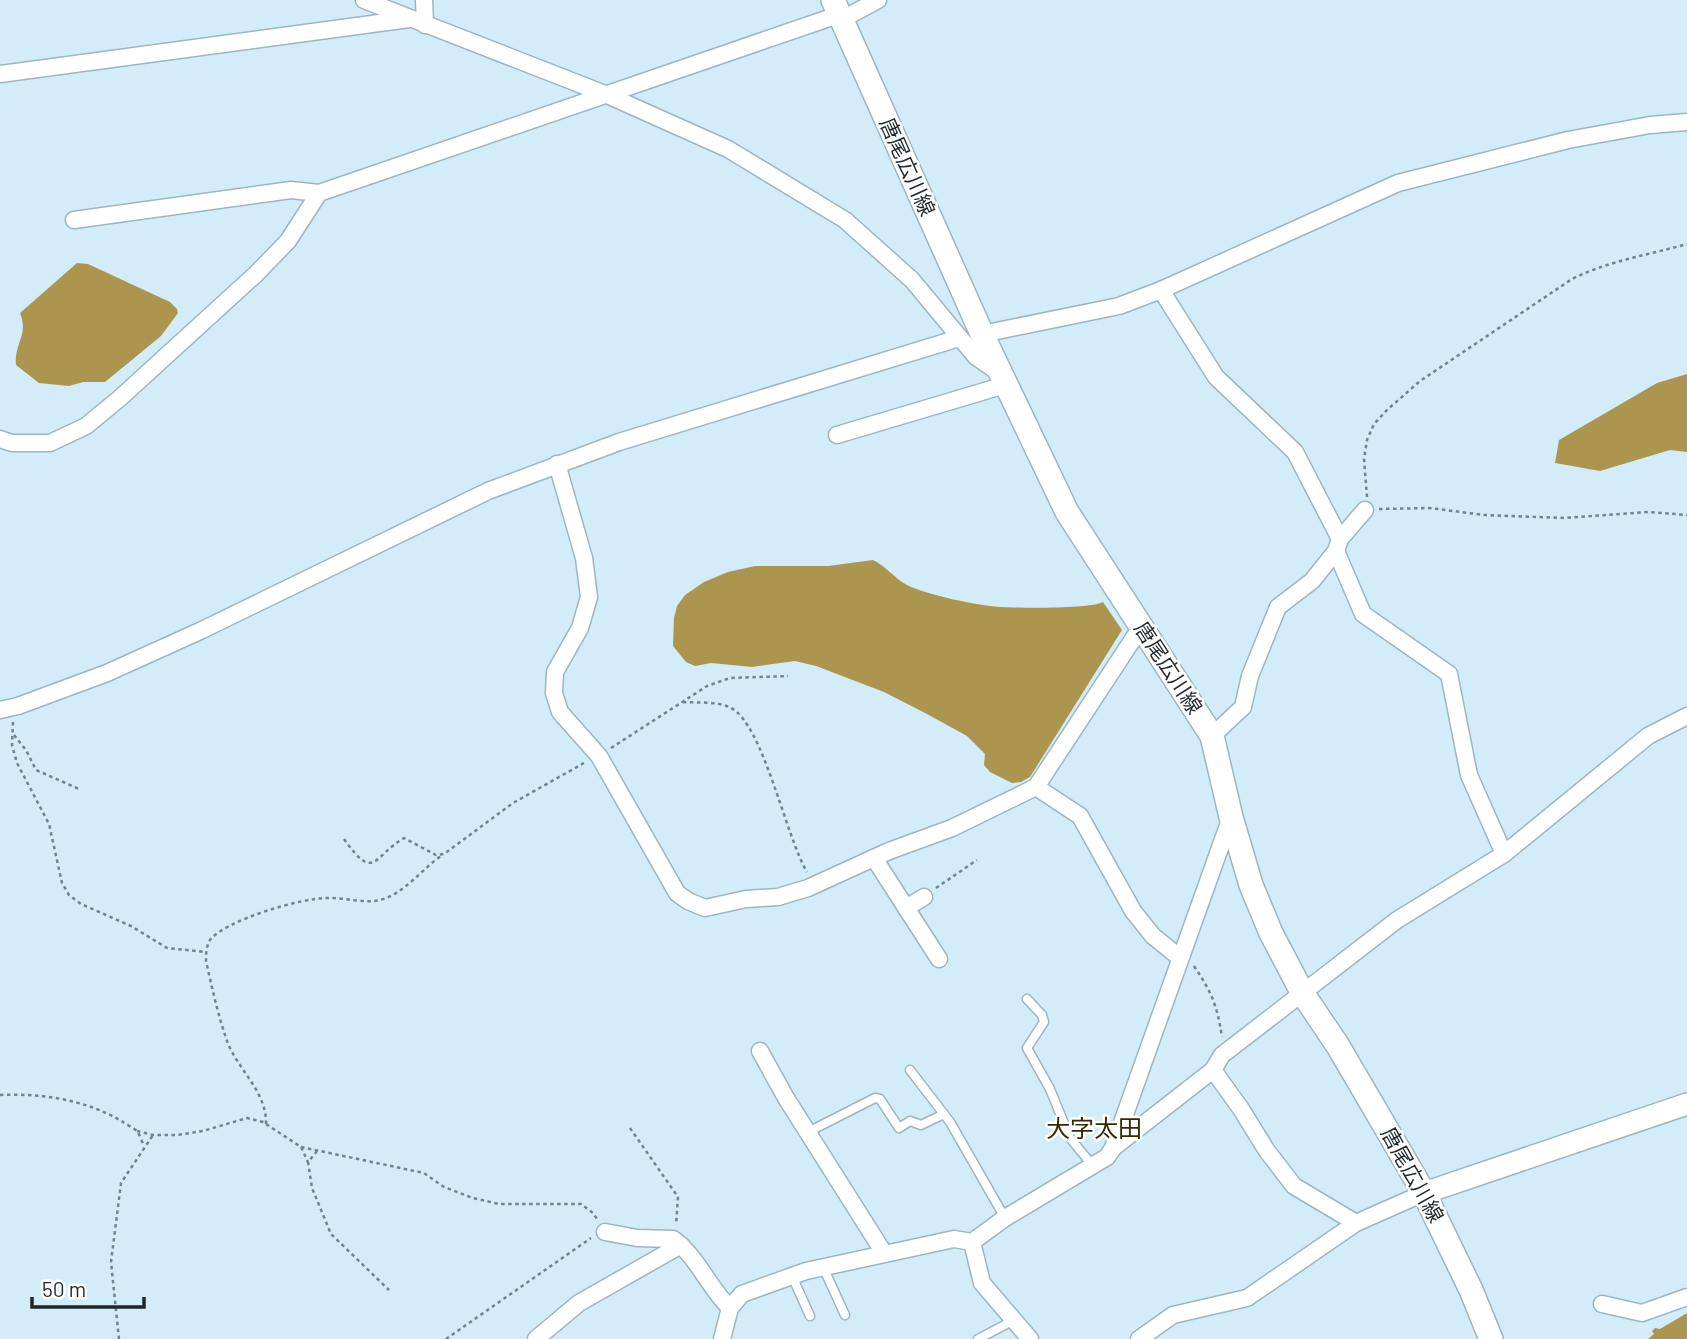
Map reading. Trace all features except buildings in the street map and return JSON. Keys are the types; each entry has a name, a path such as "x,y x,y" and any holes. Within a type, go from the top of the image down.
{"main road":[{"name":"唐尾広川線","path":"837,11 970,336 1002,379 1067,512 1212,736 1231,817 1256,897 1271,933 1303,994 1338,1046 1424,1193 1471,1290 1491,1339"}],"street":[{"path":"365,0 605,94 728,149 845,220 970,336"},
{"path":"418,22 424,0"},
{"path":"74,220 291,190 319,193 837,11 878,0"},
{"path":"0,74 418,22"},
{"path":"7,708 107,673 200,631 488,491 619,442 970,336 1119,306 1161,290 1398,183 1568,140 1650,125 1687,122"},
{"path":"0,439 12,443 50,443 86,426 256,274 288,241 319,193"},
{"path":"1161,290 1216,377 1295,452 1338,545 1363,614 1449,674 1469,775 1504,854"},
{"path":"838,435 1002,379"},
{"path":"557,464 584,558 589,597 580,628 555,672 554,693 560,712 599,756 677,892 688,901 705,908 746,899 778,897 815,885 951,828 1036,787 1142,627"},
{"path":"1212,736 1243,707 1251,676 1278,607 1312,581 1365,510"},
{"path":"1113,1148 1213,1070 1222,1055 1397,920 1504,854 1648,736 1687,716"},
{"path":"1036,787 1080,816 1133,911 1153,936 1181,953"},
{"path":"722,1339 730,1308 742,1294 823,1267 884,1253 954,1239 972,1242 1005,1218 1107,1157 1113,1148 1231,817"},
{"path":"874,858 939,959"},
{"path":"906,908 924,897"},
{"path":"760,1051 884,1253"},
{"path":"1213,1070 1294,1186 1356,1223"},
{"path":"1139,1339 1173,1315 1247,1298 1356,1223 1424,1193 1687,1104"},
{"path":"605,1232 637,1238 673,1239 689,1252 716,1295 730,1308"},
{"path":"972,1242 982,1283 1030,1339"},
{"path":"536,1339 579,1303 679,1243"},
{"path":"1602,1304 1642,1312 1687,1297"}],"lane":[{"path":"1027,999 1042,1015 1044,1022 1027,1048 1050,1089 1070,1138 1093,1166"},
{"path":"910,1070 944,1114 1005,1218"},
{"path":"808,1132 875,1098 880,1099 899,1128 910,1121 921,1125 944,1114"},
{"path":"823,1267 845,1315"},
{"path":"792,1276 810,1316"},
{"path":"978,1339 1014,1320"}],"path":[{"path":"1687,244 1622,260 1572,279 1420,381 1374,424 1367,440 1364,459 1368,491 1365,510 1430,508 1484,515 1564,519 1649,512 1687,515"},
{"path":"266,1124 267,1111 228,1043 212,991 206,953 211,940 221,932 274,908 326,897 377,901 391,896 513,803 547,782 599,756 707,686 730,678 788,676"},
{"path":"683,702 731,708 744,718 780,802 799,858 815,885"},
{"path":"7,708 14,735 36,769 79,789"},
{"path":"14,735 12,745 17,763 49,824 62,883 69,895 81,904 131,926 167,947 206,953"},
{"path":"344,839 360,860 368,863 376,862 404,838 436,855 444,854"},
{"path":"924,897 977,860"},
{"path":"1181,953 1212,995 1218,1008 1222,1055"},
{"path":"0,1096 18,1094 86,1104 137,1131 153,1135 203,1131 247,1118 266,1124 301,1147 424,1173 444,1187 473,1198 499,1204 581,1204 593,1213 605,1232 597,1234 446,1339"},
{"path":"630,1128 678,1197 679,1243"},
{"path":"137,1131 144,1146"},
{"path":"119,1339 111,1262 121,1183 153,1135"},
{"path":"301,1147 308,1161 312,1188 331,1234 390,1290"},
{"path":"308,1161 318,1150"}],"shaded area":[{"path":"77,263 88,264 170,302 178,313 161,336 105,382 83,382 69,386 39,383 16,365 23,327 20,313"},
{"path":"1687,374 1687,452 1670,450 1600,471 1555,463 1559,440 1657,383"},
{"path":"873,560 907,585 927,593 967,602 1039,608 1085,606 1103,602 1122,630 1030,777 1012,783 990,772 984,765 985,754 967,736 884,692 816,666 795,661 752,667 711,663 695,666 686,662 673,646 677,606 685,595 704,582 728,572 755,566 828,566"},
{"path":"1687,1313 1687,1339 1648,1339 1654,1334 1652,1331 1655,1328 1660,1329"}],"district":[{"name":"大字太田","path":"1094,1129"}]}
